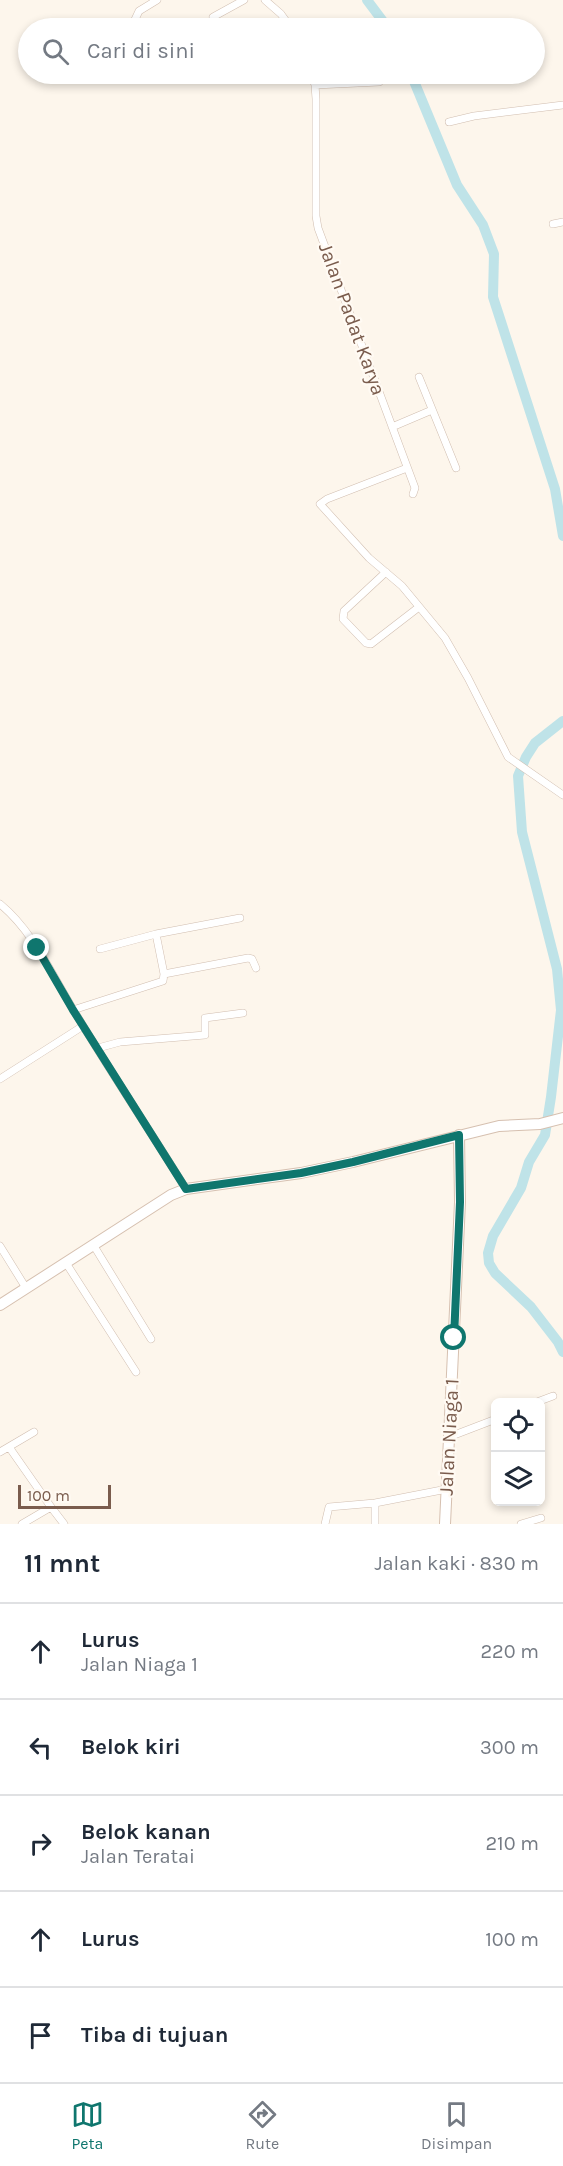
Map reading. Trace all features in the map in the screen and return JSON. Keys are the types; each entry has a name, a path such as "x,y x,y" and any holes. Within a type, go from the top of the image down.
{"street":[{"path":"136,18 139,11 157,0"},
{"path":"213,17 244,0"},
{"path":"265,0 284,18"},
{"path":"315,85 336,84"},
{"name":"Jalan Padat Karya","path":"315,85 316,216 345,302 415,488 413,494"},
{"path":"449,122 474,116 563,105"},
{"path":"553,224 563,222"},
{"path":"419,377 456,468"},
{"path":"392,427 432,410"},
{"path":"407,468 327,499 320,504 352,542 402,586 445,638 468,678 504,751 514,763 563,795"},
{"path":"386,572 344,610 343,619 366,643 371,644 418,607"},
{"path":"0,904 17,919 37,948 73,1010 186,1189"},
{"path":"100,949 156,934 240,918"},
{"path":"73,1010 162,983 164,974 156,934"},
{"path":"164,974 250,958 256,968"},
{"path":"98,1048 120,1042 205,1035 205,1018 243,1014"},
{"path":"0,1079 84,1026"},
{"path":"0,1305 171,1195 186,1189 301,1173 511,1124 540,1124 562,1119"},
{"name":"Jalan Niaga 1","path":"445,1524 460,1202 459,1135"},
{"path":"0,1246 26,1288"},
{"path":"94,1246 151,1339"},
{"path":"66,1263 136,1372"},
{"path":"545,1399 554,1396"},
{"path":"449,1437 491,1421"},
{"path":"0,1452 34,1432"},
{"path":"9,1447 64,1524"},
{"path":"325,1524 329,1507 375,1503 447,1489"},
{"path":"375,1503 375,1524"},
{"path":"22,1524 51,1507"},
{"path":"520,1524 541,1518"}],"waterway":[{"path":"367,0 380,18"},
{"path":"415,84 457,185 483,225 494,254 493,297 555,489 563,536"},
{"path":"563,721 535,743 518,776 522,832 557,969 561,1010 551,1097 545,1135 529,1162 521,1188 493,1236 488,1253 489,1263 495,1273 531,1307 563,1352"}],"route":[{"path":"37,948 73,1010 186,1189 301,1173 459,1135 460,1202 454,1338"}]}
